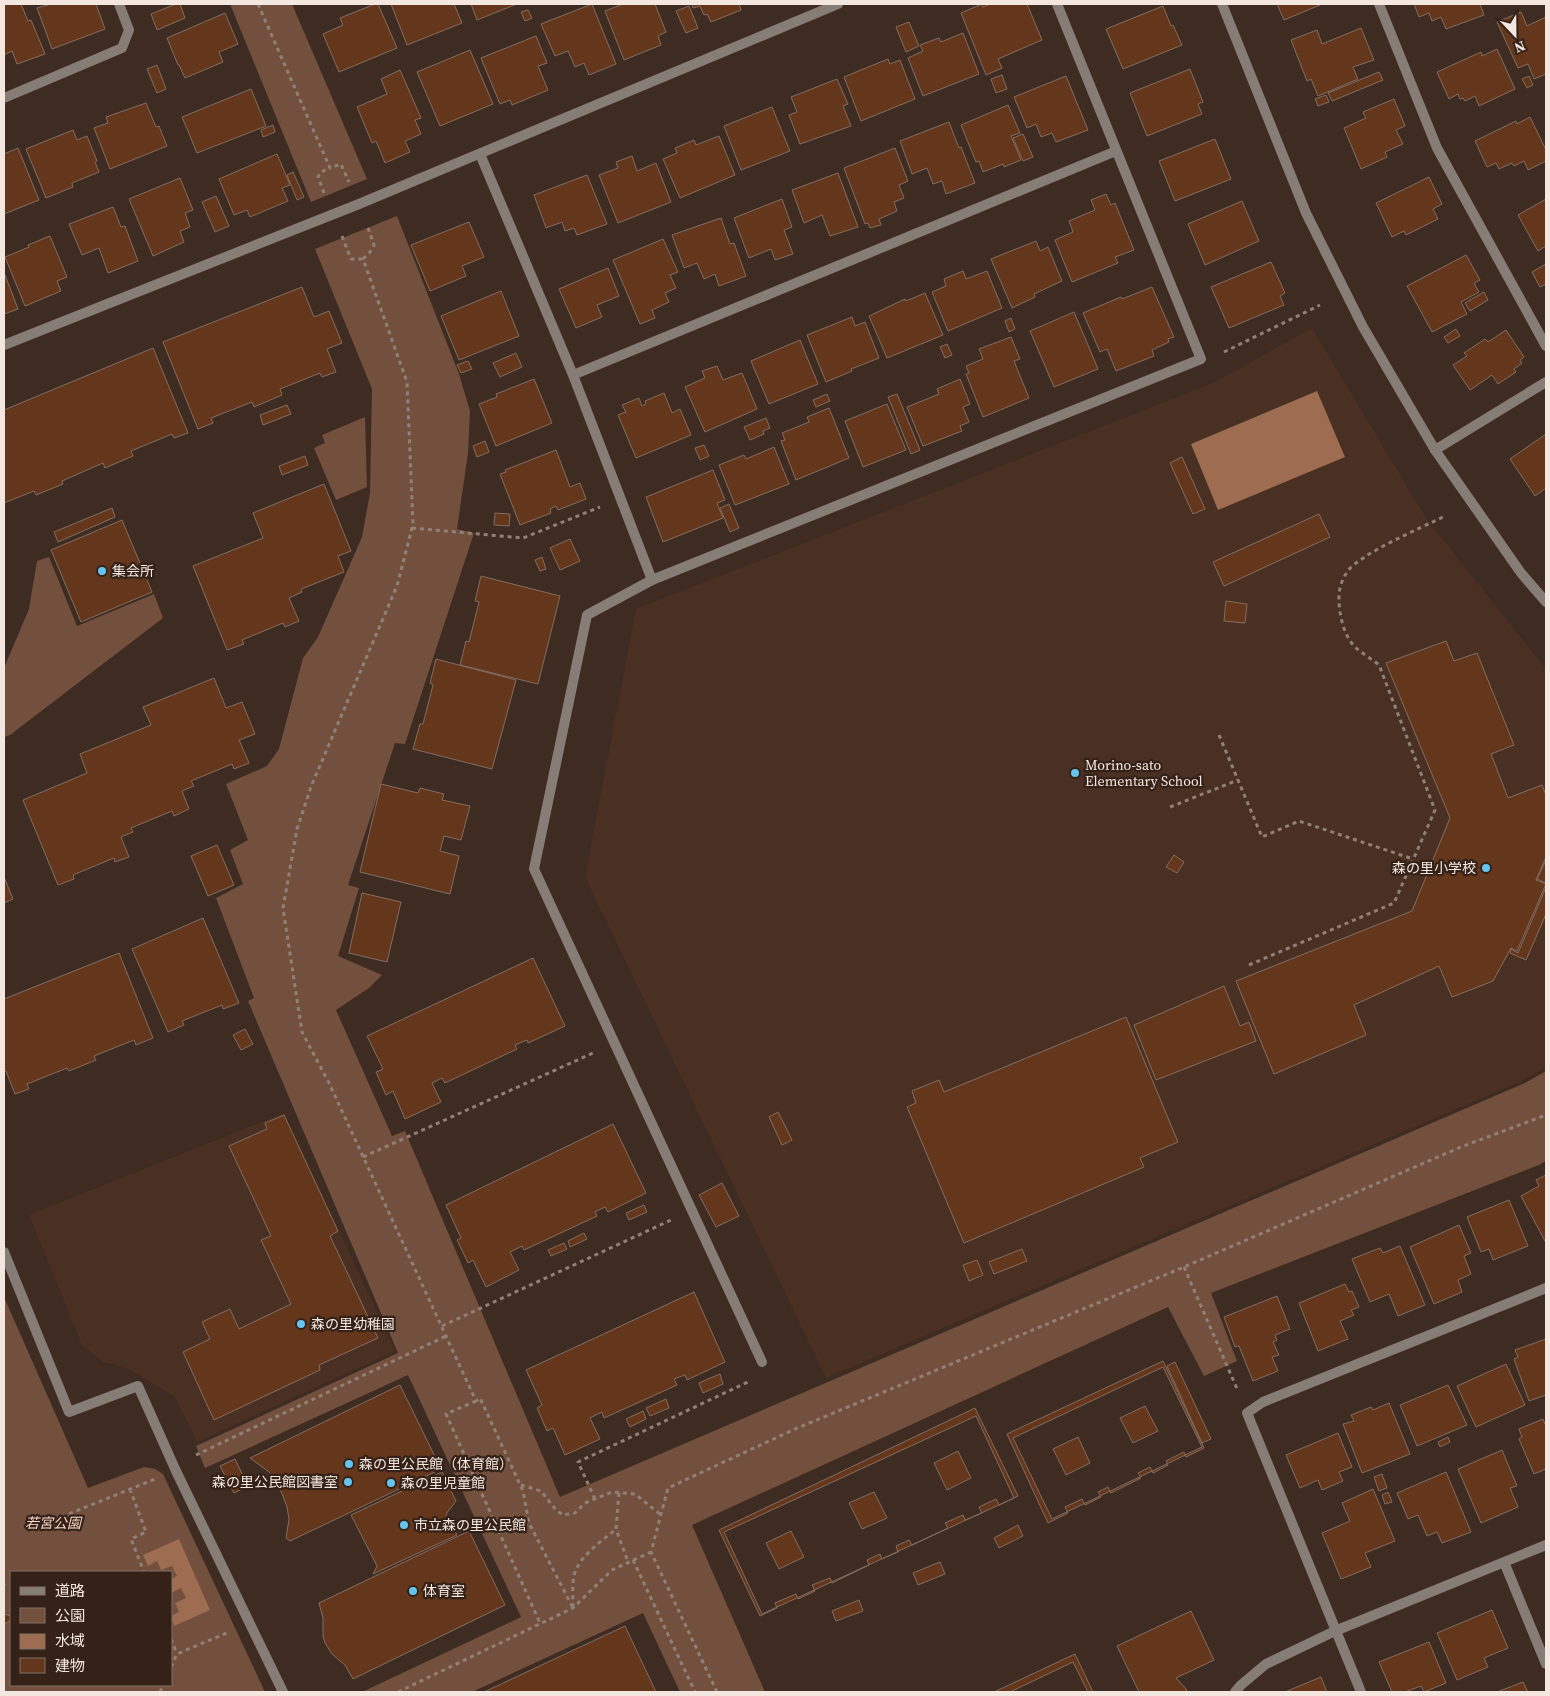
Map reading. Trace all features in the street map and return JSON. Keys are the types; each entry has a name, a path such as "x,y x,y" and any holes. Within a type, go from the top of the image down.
{"street":[{"path":"4,98 122,48 129,30 119,4"},
{"path":"4,345 359,204 838,4"},
{"path":"762,1362 534,870 587,615 652,580 1201,359 1058,4"},
{"path":"1222,4 1306,212 1363,327 1435,450 1521,573 1546,602"},
{"path":"1379,4 1437,148 1546,346"},
{"path":"573,376 1116,151"},
{"path":"480,154 573,376 652,580"},
{"path":"1435,450 1546,382"},
{"path":"4,1252 69,1412 138,1386 175,1468 283,1692"},
{"path":"1361,1692 1247,1413 1263,1402 1546,1288"},
{"path":"1235,1692 1266,1664 1336,1631 1546,1545"},
{"path":"1504,1562 1546,1664"}],"path":[{"path":"258,4 330,168 341,164 359,204 374,245 363,259 407,382 413,524 397,586 312,784 297,829 283,908 302,1032 329,1083 476,1401"},
{"path":"1201,359 1214,357 1320,305"},
{"path":"412,528 523,538 621,498"},
{"path":"1248,965 1394,904 1435,810 1379,665 1355,647 1346,635 1338,594 1347,571 1365,557 1443,518"},
{"path":"1219,735 1262,837 1299,822 1413,859"},
{"path":"1170,807 1238,780"},
{"path":"363,1157 614,1043"},
{"path":"717,1692 651,1552 668,1488 795,1430 1461,1147 1546,1115"},
{"path":"442,1326 692,1211"},
{"path":"1184,1266 1247,1413"},
{"path":"32,1529 130,1489 446,1336"},
{"path":"595,1499 578,1462 753,1380 762,1362"},
{"path":"540,1624 446,1414 480,1398 523,1491 529,1523 573,1608"},
{"path":"520,1485 541,1491 563,1516 575,1513 585,1503 612,1492 635,1494 661,1515"},
{"path":"130,1489 146,1532 131,1539 144,1571"},
{"path":"619,1493 616,1529 628,1562"},
{"path":"573,1608 574,1576 579,1565 584,1556 616,1529"},
{"path":"398,1692 573,1608 612,1570 651,1552"},
{"path":"633,1560 695,1692"},
{"path":"172,1665 177,1654 250,1623"},
{"path":"172,1642 177,1654"}],"shaded area":[{"name":"Morino-sato Elementary School","path":"1312,328 1426,518 1546,669 1546,1067 1522,1081 826,1378 585,877 636,609 1213,383"},
{"path":"284,1113 395,1351 197,1442 175,1397 127,1368 103,1362 82,1345 29,1215"}],"green space":[{"path":"230,4 292,4 367,179 311,202"},
{"path":"397,216 459,374 470,411 468,453 457,529 474,533 405,744 395,743 348,885 359,888 338,956 382,975 369,988 336,1010 392,1136 405,1131 560,1497 1525,1083 1546,1071 1546,1161 1211,1293 1237,1361 1204,1376 1168,1307 692,1525 765,1692 680,1692 643,1613 472,1692 362,1692 521,1617 408,1375 205,1468 196,1446 398,1353 248,1001 254,998 216,898 243,884 230,850 248,840 226,784 267,766 279,749 303,658 318,637 362,537 370,493 372,389 315,249"},
{"path":"365,417 367,487 336,500 314,448 325,443 322,435"},
{"path":"49,557 77,626 154,594 163,618 10,735 4,737 4,668 29,609 37,561"},
{"name":"若宮公園","path":"4,1297 88,1488 144,1467 155,1469 163,1474 265,1692 4,1692"}],"water":[{"path":"1317,391 1345,457 1218,510 1191,444"},
{"path":"179,1539 210,1610 174,1626 172,1616 179,1612 175,1603 186,1598 181,1588 172,1592 172,1578 177,1576 172,1566 161,1570 157,1561 148,1566 143,1555"}],"building":[{"path":"4,4 21,4 28,21 31,20 45,54 17,64 12,51 4,55"},
{"path":"51,4 96,4 105,29 52,49 37,8"},
{"path":"180,4 185,18 157,30 151,14"},
{"path":"378,4 397,48 339,72 323,34 343,25 340,18"},
{"path":"391,4 454,4 462,23 407,45"},
{"path":"471,4 517,4 477,20"},
{"path":"592,4 616,64 589,75 584,63 575,67 568,51 555,56 541,24"},
{"path":"623,4 655,4 666,32 658,36 661,45 624,60 605,11"},
{"path":"692,4 739,4 741,10 711,22 707,14 704,15 700,6 693,8"},
{"path":"982,4 983,7 990,4 1027,4 1042,40 998,59 1002,68 986,75 961,13"},
{"path":"1277,4 1319,4 1320,5 1284,20"},
{"path":"1414,4 1480,4 1484,15 1446,29 1441,17 1432,21 1429,13 1419,17"},
{"path":"689,6 698,28 686,33 676,11"},
{"path":"1163,6 1171,26 1173,25 1182,45 1123,69 1106,29"},
{"path":"528,10 532,18 525,21 521,12"},
{"path":"1521,12 1527,26 1546,17 1546,74 1534,79 1528,64 1518,68 1497,22"},
{"path":"225,13 238,44 219,52 223,62 185,78 167,38"},
{"path":"909,22 919,46 906,52 896,27"},
{"path":"1361,28 1374,60 1353,67 1358,79 1318,96 1311,79 1307,81 1291,40 1317,30 1322,44"},
{"path":"963,33 979,74 923,96 908,58 923,51 920,45 939,38 941,42"},
{"path":"536,36 547,63 538,66 548,90 512,105 510,100 500,104 481,58"},
{"path":"1497,49 1515,89 1479,106 1475,96 1465,101 1463,98 1460,99 1458,94 1449,99 1437,72 1481,52 1482,56"},
{"path":"470,50 493,104 440,126 417,72"},
{"path":"888,59 890,64 900,60 915,99 861,121 844,77"},
{"path":"157,65 166,89 157,93 147,69"},
{"path":"1190,69 1203,102 1198,104 1202,114 1147,136 1130,93"},
{"path":"400,70 421,118 415,120 421,134 405,141 410,152 385,163 376,141 372,143 357,107 387,94 381,79"},
{"path":"1379,72 1383,80 1332,101 1328,93"},
{"path":"1002,75 1007,89 996,93 991,79"},
{"path":"1066,76 1088,130 1056,142 1052,133 1041,137 1036,124 1027,128 1014,97"},
{"path":"1529,76 1533,85 1527,88 1522,79"},
{"path":"837,79 848,104 843,106 851,126 800,144 789,115 797,112 791,97"},
{"path":"251,89 266,126 197,153 182,117"},
{"path":"1326,95 1329,102 1318,106 1315,99"},
{"path":"1394,99 1405,126 1396,130 1403,144 1385,152 1387,157 1361,169 1344,128 1366,118 1363,112"},
{"path":"146,103 156,127 159,126 167,146 110,169 94,128 108,123 106,117"},
{"path":"1008,105 1020,133 1011,136 1021,160 1004,167 1003,164 983,172 979,161 976,162 961,125"},
{"path":"772,107 790,151 741,170 724,126"},
{"path":"1530,117 1546,150 1546,161 1528,170 1524,161 1514,166 1512,163 1499,169 1496,163 1487,167 1475,141 1516,121 1517,124"},
{"path":"949,122 975,183 946,194 942,181 933,184 927,168 912,174 900,141"},
{"path":"273,125 275,132 263,137 261,130"},
{"path":"73,130 77,140 87,136 97,161 95,162 99,172 72,183 73,187 46,198 26,149"},
{"path":"1023,134 1033,157 1023,161 1013,138"},
{"path":"719,136 735,175 680,198 663,159 677,153 675,148 694,140 696,145"},
{"path":"1215,139 1231,179 1175,201 1159,161"},
{"path":"18,148 39,200 4,214 4,154"},
{"path":"895,148 908,181 899,185 904,198 894,202 897,211 879,219 881,225 870,228 868,223 865,224 844,168"},
{"path":"277,154 290,185 282,188 288,201 250,217 247,210 234,215 219,179"},
{"path":"632,156 637,171 656,163 671,202 618,223 599,175 618,168 616,162"},
{"path":"293,172 304,197 297,200 287,175"},
{"path":"838,173 858,227 830,236 822,215 804,223 792,190"},
{"path":"587,175 607,224 577,235 574,228 565,231 562,222 546,228 534,195"},
{"path":"1429,177 1442,204 1433,209 1438,219 1406,235 1404,231 1392,237 1376,203"},
{"path":"180,178 193,210 185,213 190,227 180,231 184,242 153,256 129,199"},
{"path":"1106,194 1111,205 1115,203 1134,250 1115,257 1118,263 1072,282 1055,240 1073,232 1069,221 1095,210 1091,200"},
{"path":"216,196 229,226 215,232 202,202"},
{"path":"782,199 792,227 784,230 793,254 775,260 771,249 749,258 734,218"},
{"path":"1546,199 1546,246 1538,251 1518,215"},
{"path":"1242,201 1259,241 1205,265 1188,224"},
{"path":"113,207 121,227 125,226 138,261 108,273 99,248 82,255 69,224"},
{"path":"721,218 730,244 734,243 746,276 719,286 715,274 704,279 697,263 684,268 672,235"},
{"path":"469,222 484,257 462,266 466,276 430,291 411,245"},
{"path":"50,236 67,277 57,281 61,291 25,306 5,257"},
{"path":"663,239 678,272 670,275 676,288 665,293 669,302 652,310 655,318 640,324 613,260"},
{"path":"1036,241 1040,251 1048,247 1062,281 1034,294 1035,297 1012,308 991,259"},
{"path":"1466,255 1480,280 1474,283 1479,292 1461,302 1467,314 1432,332 1407,286"},
{"path":"1271,262 1285,293 1280,296 1284,305 1229,328 1211,287"},
{"path":"1546,264 1546,284 1540,287 1532,272"},
{"path":"608,268 619,296 597,305 602,317 576,328 559,289"},
{"path":"963,271 966,279 987,271 1002,308 948,331 932,292 946,286 944,279"},
{"path":"4,276 18,309 4,314"},
{"path":"302,287 314,317 329,311 342,343 327,349 336,372 322,377 320,373 280,389 282,395 254,407 252,402 211,418 213,423 198,429 163,342"},
{"path":"1152,287 1174,337 1168,339 1169,342 1152,350 1154,356 1116,371 1107,349 1100,352 1083,313 1121,297 1122,299"},
{"path":"501,291 519,336 459,360 441,316"},
{"path":"1484,292 1488,300 1470,311 1465,303"},
{"path":"925,293 943,335 887,358 869,316 905,299 906,301"},
{"path":"1074,312 1098,369 1054,387 1030,331"},
{"path":"852,317 855,326 865,322 879,358 851,369 852,371 826,382 807,335"},
{"path":"1011,318 1015,329 1009,332 1005,321"},
{"path":"1456,329 1460,336 1448,343 1444,337"},
{"path":"1506,330 1524,357 1520,360 1522,363 1514,369 1516,372 1498,384 1492,375 1470,390 1453,365 1467,356 1464,353 1485,339 1488,342"},
{"path":"1011,337 1020,359 1014,361 1029,398 983,417 966,374 969,373 966,366 983,359 979,349"},
{"path":"800,340 818,384 769,404 751,361"},
{"path":"947,344 952,355 945,358 940,347"},
{"path":"153,348 188,433 174,438 172,434 131,451 133,456 105,468 103,463 62,481 63,484 36,495 34,491 4,503 4,410"},
{"path":"516,353 522,367 500,377 493,363"},
{"path":"468,361 472,369 461,373 457,365"},
{"path":"717,366 723,380 742,373 757,409 705,432 685,387 705,378 702,371"},
{"path":"534,379 552,423 496,446 479,404 497,397 496,394"},
{"path":"960,379 970,404 963,407 969,422 960,426 962,431 923,446 907,407 939,394 937,389"},
{"path":"664,393 672,413 680,409 691,435 636,458 618,415 626,412 622,405 639,398 642,406 646,404 645,401"},
{"path":"827,394 830,401 816,407 813,400"},
{"path":"897,394 920,450 911,454 888,397"},
{"path":"887,404 906,450 863,467 845,421"},
{"path":"287,405 291,414 263,425 260,415"},
{"path":"829,408 849,458 796,480 781,441 785,440 782,433 809,422 807,417"},
{"path":"766,418 770,428 763,431 764,434 750,440 744,427"},
{"path":"1546,434 1546,488 1535,496 1510,459"},
{"path":"485,441 489,452 477,457 473,446"},
{"path":"704,445 709,456 700,460 695,448"},
{"path":"774,447 789,484 735,505 719,465 744,455 746,459"},
{"path":"556,450 570,487 580,483 586,499 558,510 556,506 550,509 551,513 520,525 500,474 506,472 505,470"},
{"path":"305,456 308,465 282,475 279,466"},
{"path":"1182,457 1205,509 1193,514 1170,463"},
{"path":"713,470 725,500 717,503 723,518 663,542 646,497"},
{"path":"324,484 351,551 338,556 344,572 301,589 302,592 289,598 299,621 285,627 283,623 242,640 244,644 227,650 193,566 263,538 253,513"},
{"path":"729,504 739,528 730,532 720,508"},
{"path":"112,508 115,517 58,542 54,532"},
{"path":"495,513 510,514 509,526 494,525"},
{"path":"1319,514 1330,537 1224,586 1213,562"},
{"name":"集会所","path":"122,520 152,592 81,622 51,550"},
{"path":"570,539 580,561 560,570 550,548"},
{"path":"542,557 546,569 540,571 535,560"},
{"path":"481,576 560,596 538,684 460,665 466,641 469,642 479,602 475,601"},
{"path":"1226,601 1247,604 1245,623 1224,621"},
{"name":"森の里小学校","path":"1446,641 1454,661 1477,653 1514,745 1491,754 1508,798 1542,785 1546,795 1546,857 1536,880 1546,884 1517,951 1511,948 1493,981 1452,997 1439,966 1354,1005 1366,1035 1274,1074 1236,981 1412,911 1450,818 1386,663"},
{"path":"436,659 516,680 492,769 413,749 420,724 423,724 433,685 430,683"},
{"path":"214,678 226,708 242,702 255,734 239,740 249,763 234,769 232,764 191,781 194,786 182,791 189,809 174,816 172,811 131,828 133,832 121,837 129,857 115,862 114,858 73,875 74,879 58,885 23,800 87,773 80,754 151,725 143,707"},
{"path":"381,784 418,793 420,788 444,794 442,800 470,806 461,840 444,836 440,851 459,856 450,894 360,872"},
{"path":"217,845 234,885 208,896 191,856"},
{"path":"1174,855 1184,862 1177,873 1166,867"},
{"path":"1546,860 1546,883 1537,879"},
{"path":"4,877 13,899 4,903"},
{"path":"1546,887 1546,914 1526,960 1510,953 1511,949 1518,953"},
{"path":"362,893 401,902 387,962 349,953"},
{"path":"203,918 239,1003 223,1009 222,1005 182,1021 184,1025 168,1032 132,949"},
{"path":"119,953 153,1038 136,1045 134,1040 94,1056 96,1060 69,1071 67,1068 27,1084 29,1089 15,1094 6,1071 4,1072 4,999"},
{"path":"533,958 565,1026 528,1043 527,1040 515,1045 517,1049 445,1083 442,1078 432,1083 441,1102 405,1119 393,1091 386,1095 376,1072 383,1069 367,1036"},
{"path":"1224,986 1240,1026 1249,1022 1256,1041 1156,1080 1134,1025"},
{"path":"1126,1017 1178,1142 1140,1158 1144,1167 964,1243 907,1107 916,1103 912,1091 939,1080 944,1092"},
{"path":"245,1029 253,1044 241,1050 233,1035"},
{"path":"778,1112 792,1140 782,1145 769,1117"},
{"name":"森の里幼稚園","path":"284,1115 338,1231 330,1236 378,1338 319,1365 320,1370 214,1420 183,1352 210,1339 202,1322 230,1309 239,1329 291,1304 261,1240 271,1236 229,1146 267,1129 265,1123"},
{"path":"613,1124 646,1193 608,1212 605,1207 595,1212 597,1216 524,1250 522,1246 510,1252 519,1270 486,1287 473,1260 468,1263 457,1240 461,1238 446,1205"},
{"path":"1546,1175 1546,1243 1521,1196 1539,1186 1536,1180"},
{"path":"722,1183 739,1216 716,1227 699,1195"},
{"path":"1509,1200 1528,1246 1493,1260 1489,1249 1481,1252 1467,1217"},
{"path":"644,1205 647,1212 629,1220 626,1213"},
{"path":"1459,1225 1471,1253 1464,1256 1471,1274 1458,1280 1462,1292 1434,1304 1410,1247"},
{"path":"584,1233 587,1239 570,1247 568,1241"},
{"path":"564,1243 567,1249 551,1256 548,1250"},
{"path":"1400,1246 1425,1305 1398,1316 1389,1294 1370,1302 1352,1259 1380,1248 1383,1253"},
{"path":"1022,1249 1027,1261 994,1274 989,1262"},
{"path":"977,1260 983,1275 969,1281 963,1265"},
{"path":"1345,1284 1349,1292 1352,1291 1359,1307 1351,1310 1354,1315 1340,1321 1348,1339 1318,1351 1299,1303"},
{"path":"694,1292 725,1362 687,1380 685,1375 674,1379 677,1385 604,1418 602,1412 590,1418 600,1439 565,1455 553,1428 547,1431 537,1408 542,1405 526,1370"},
{"path":"1277,1296 1290,1329 1275,1335 1277,1340 1273,1342 1279,1355 1272,1357 1278,1371 1253,1381 1239,1346 1235,1347 1224,1317"},
{"path":"1546,1339 1546,1395 1529,1401 1514,1359 1518,1357 1515,1350"},
{"path":"1163,1361 1204,1448 1186,1457 1184,1452 1166,1461 1168,1465 1153,1473 1150,1467 1138,1473 1141,1478 1111,1493 1108,1487 1098,1492 1101,1497 1085,1505 1082,1499 1065,1507 1068,1513 1048,1523 1007,1434","holes":["1145,1406 1158,1431 1133,1443 1120,1418","1078,1437 1090,1463 1066,1475 1053,1449"]},
{"path":"1175,1362 1211,1439 1202,1443 1167,1366"},
{"path":"1506,1364 1525,1405 1476,1427 1457,1386"},
{"path":"1163,1367 1202,1447 1052,1519 1013,1438"},
{"path":"720,1374 723,1384 703,1393 699,1383"},
{"name":"森の里公民館（体育館）","path":"400,1385 441,1469 290,1541 286,1538 289,1519 287,1507 277,1483 269,1472 250,1458"},
{"path":"1448,1385 1467,1425 1417,1446 1400,1405"},
{"path":"666,1399 669,1408 650,1416 646,1408"},
{"path":"1389,1403 1410,1454 1362,1473 1343,1424 1354,1421 1351,1415 1371,1407 1373,1410"},
{"path":"975,1408 1018,1496 999,1505 996,1499 979,1507 982,1513 965,1520 963,1515 945,1523 948,1528 912,1545 909,1540 896,1546 898,1552 882,1559 880,1554 867,1560 869,1565 832,1583 830,1578 812,1585 815,1591 798,1599 796,1594 775,1603 777,1608 760,1616 719,1530","holes":["958,1451 971,1478 947,1490 934,1463","874,1492 887,1518 862,1529 849,1503","791,1531 804,1557 779,1569 766,1543"]},
{"path":"643,1411 646,1419 630,1427 626,1419"},
{"path":"976,1416 1014,1498 762,1614 724,1532"},
{"path":"1543,1419 1546,1424 1546,1469 1534,1474 1519,1439 1522,1437 1519,1429"},
{"path":"1338,1433 1352,1467 1339,1472 1343,1481 1322,1490 1318,1480 1300,1488 1286,1455"},
{"path":"1448,1437 1450,1442 1440,1447 1438,1442"},
{"path":"1502,1450 1517,1486 1510,1488 1518,1507 1481,1523 1458,1469"},
{"path":"235,1459 248,1486 234,1493 220,1466"},
{"name":"市立森の里公民館","path":"442,1472 456,1501 446,1514 457,1535 373,1574 377,1566 351,1515"},
{"path":"1446,1472 1471,1532 1442,1543 1437,1532 1427,1536 1418,1515 1408,1519 1397,1493"},
{"path":"1382,1474 1387,1488 1379,1491 1374,1477"},
{"path":"1373,1489 1395,1541 1365,1553 1371,1567 1341,1579 1322,1533 1350,1521 1342,1503"},
{"path":"1388,1492 1392,1502 1385,1504 1382,1495"},
{"path":"1018,1525 1023,1536 999,1548 994,1538"},
{"path":"469,1531 505,1605 353,1679 345,1665 332,1654 325,1643 323,1618 319,1603"},
{"path":"940,1562 945,1574 918,1585 913,1573"},
{"path":"859,1600 863,1611 836,1621 832,1611"},
{"path":"1492,1610 1508,1648 1484,1658 1488,1667 1457,1680 1437,1633"},
{"path":"1191,1611 1214,1660 1176,1678 1187,1690 1184,1692 1139,1692 1117,1646"},
{"path":"4,1614 10,1616 10,1621 4,1624"},
{"path":"625,1626 656,1692 484,1692"},
{"path":"1429,1642 1446,1683 1424,1692 1421,1686 1405,1692 1392,1692 1379,1662"},
{"path":"1075,1654 1093,1692 994,1692"},
{"path":"1073,1662 1088,1692 1010,1692"},
{"path":"1321,1677 1327,1692 1285,1692"},
{"path":"1523,1682 1528,1692 1497,1692"}],"place":[{"name":"集会所","path":"102,571"},
{"name":"Morino-sato Elementary School","path":"1075,773"},
{"name":"森の里小学校","path":"1486,868"},
{"name":"森の里幼稚園","path":"301,1324"},
{"name":"森の里公民館（体育館）","path":"349,1464"},
{"name":"森の里公民館図書室","path":"348,1482"},
{"name":"森の里児童館","path":"391,1483"},
{"name":"市立森の里公民館","path":"404,1525"},
{"name":"体育室","path":"413,1591"}]}
